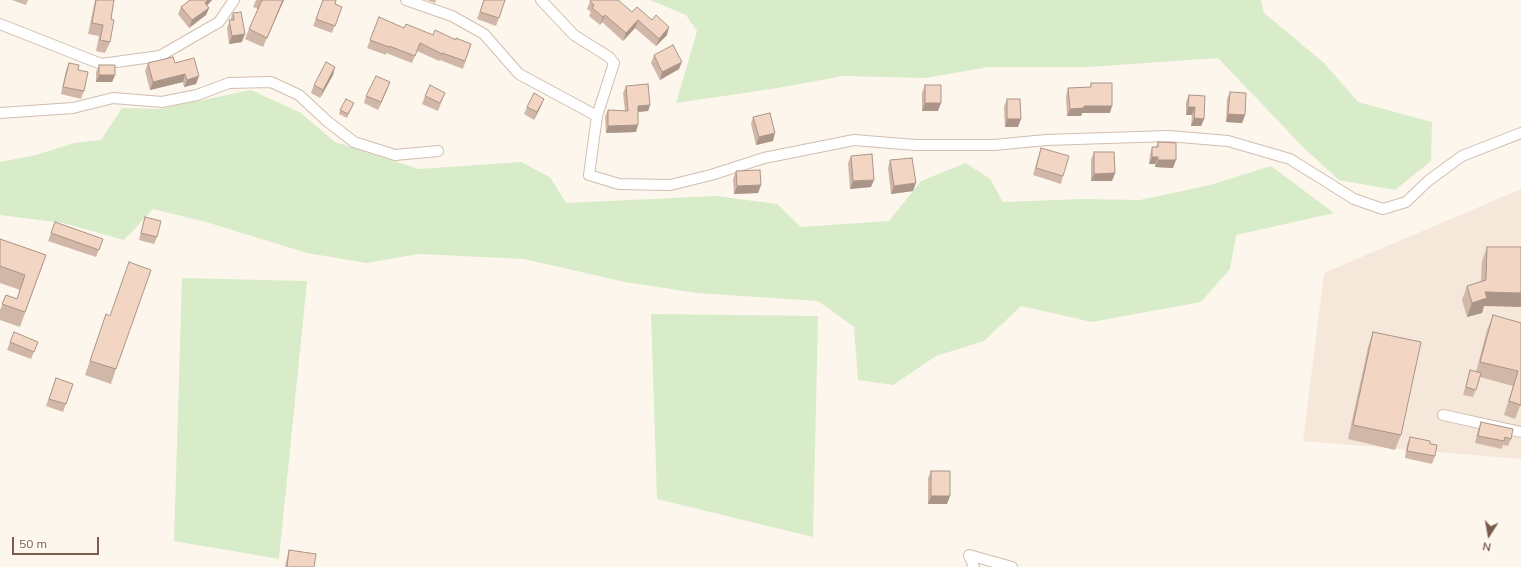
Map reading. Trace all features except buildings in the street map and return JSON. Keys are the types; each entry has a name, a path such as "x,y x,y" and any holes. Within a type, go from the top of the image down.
{"street":[{"path":"0,24 101,64 160,56 219,22 234,0"},
{"path":"406,0 452,16 484,34 519,74 597,116"},
{"path":"541,0 574,35 608,57 614,63 597,116 589,175 619,184 670,185 711,175 764,158 854,140 916,145 978,145 1046,140 1168,136 1228,141 1290,159 1354,199 1383,208 1406,202 1428,180 1462,156 1521,133"},
{"path":"0,113 73,108 113,98 162,102 196,95 229,83 271,82 299,95 327,121 354,142 395,154 438,151"},
{"path":"1443,414 1521,432"},
{"path":"974,567 970,555 1012,567"}],"shaded area":[{"path":"1521,189 1521,459 1303,441 1324,273"}],"green space":[{"path":"650,0 1261,0 1264,13 1324,63 1358,102 1432,122 1431,161 1395,190 1339,180 1304,148 1218,58 1088,67 988,67 926,78 843,76 778,88 676,103 697,31 686,15"},
{"path":"251,90 301,113 335,142 419,169 521,162 550,177 566,203 716,196 777,204 801,227 889,221 921,181 966,163 990,179 1003,202 1083,199 1140,200 1210,185 1271,166 1334,213 1236,235 1230,269 1201,302 1092,322 1021,306 984,341 936,356 893,385 858,380 854,327 818,301 697,293 625,282 524,259 419,254 367,263 307,253 206,222 153,209 124,240 63,223 0,215 0,162 36,155 74,143 101,140 122,108 159,109"},
{"path":"182,278 307,281 279,559 174,541"},
{"path":"651,314 818,316 813,537 657,499"}]}
